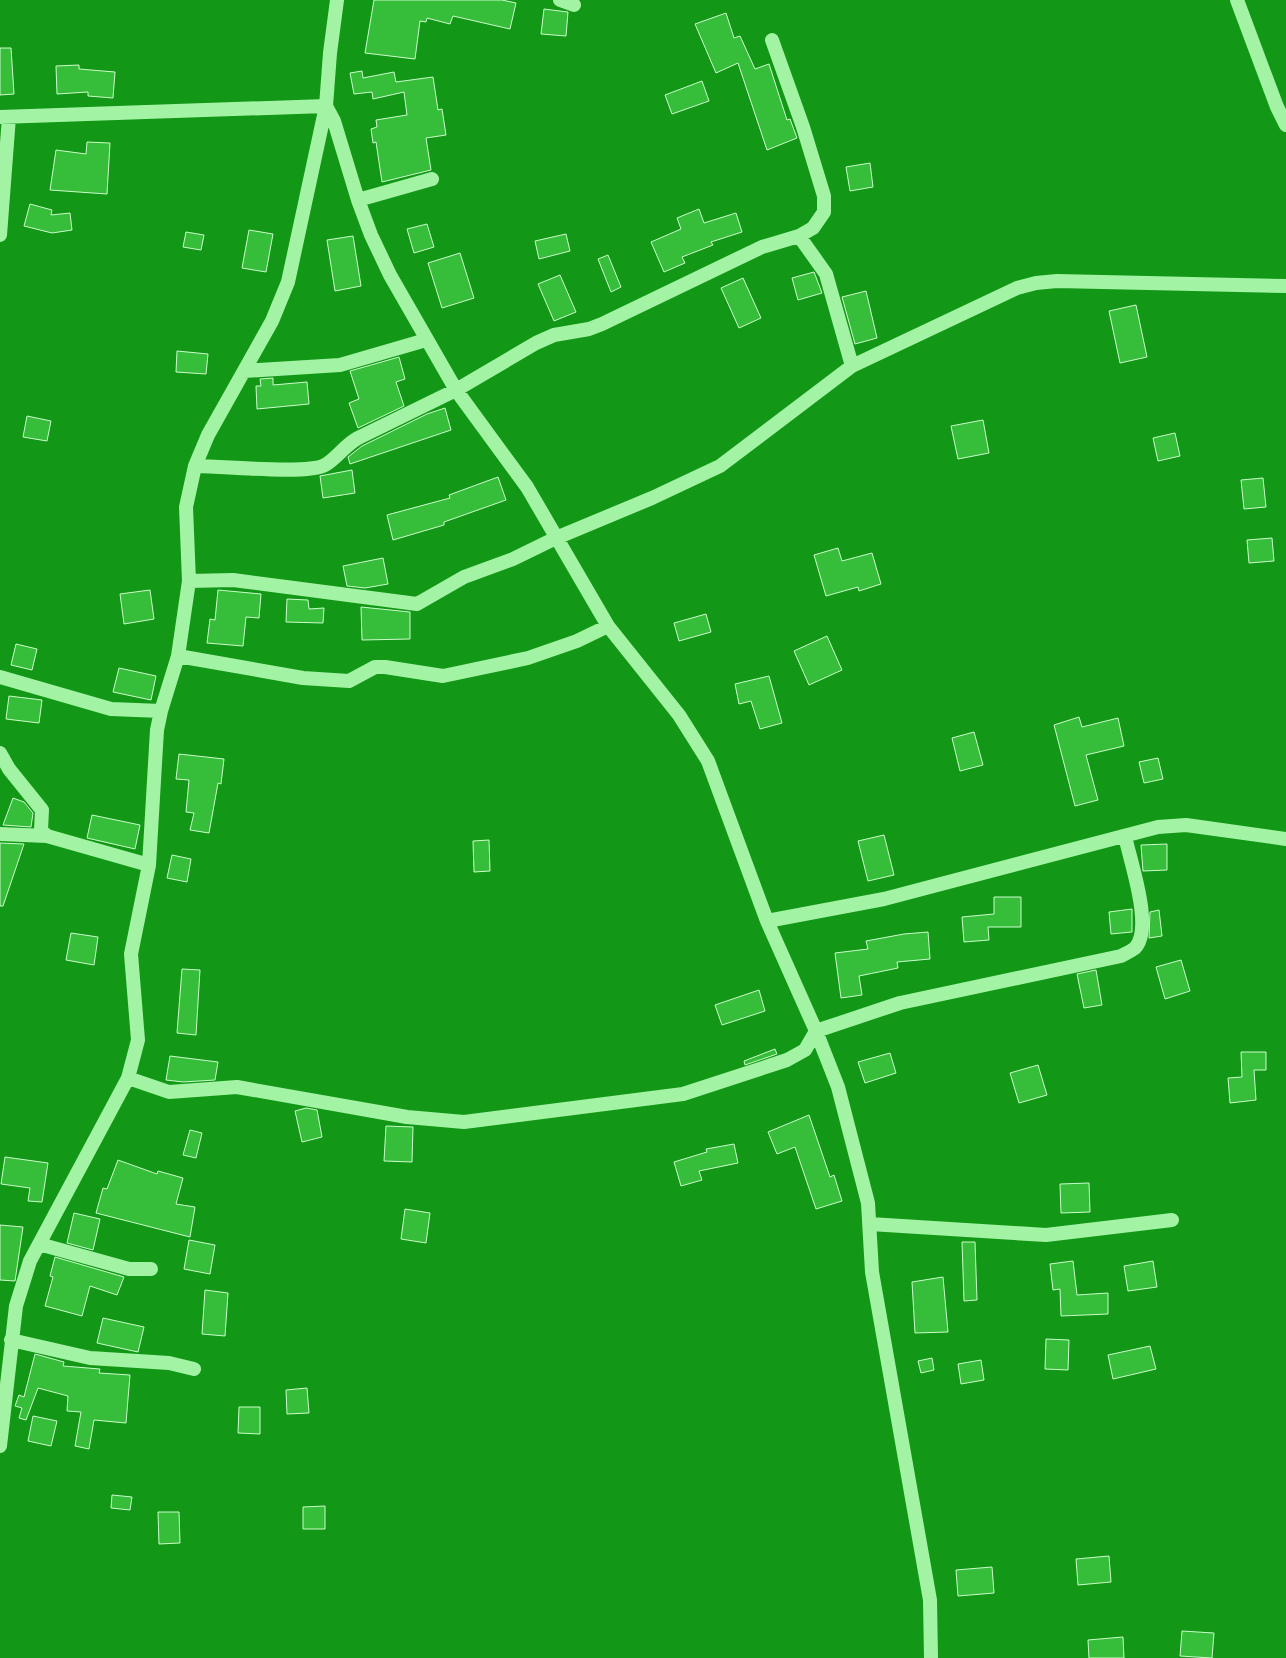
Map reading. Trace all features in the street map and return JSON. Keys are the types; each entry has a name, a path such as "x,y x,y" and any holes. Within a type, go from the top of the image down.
{"street":[{"path":"0,1446 16,1306 30,1261 128,1078 138,1040 131,954 149,865 157,730 160,711 178,656 190,580 186,507 195,466 208,435 272,320 288,282 326,106 330,52 337,0"},
{"path":"1237,0 1277,107 1286,124"},
{"path":"195,466 265,470 324,466 347,444 456,390 554,335 589,330 762,247 799,236 814,228 824,212 824,196 772,40"},
{"path":"0,235 4,117 326,106"},
{"path":"326,106 340,141 358,200 390,275 426,340 456,390 510,462 608,626 679,715 708,761 766,921 816,1031 838,1087 859,1166 870,1224 872,1272 930,1600 931,1658"},
{"path":"358,200 432,179"},
{"path":"799,236 826,274 852,366"},
{"path":"190,580 233,580 417,604 464,577 493,568 556,538 652,498 720,466 852,366 1017,288 1036,282 1057,281 1286,286"},
{"path":"244,371 340,365 426,340"},
{"path":"178,656 303,678 349,681 375,667 443,676 528,658 577,641 608,626"},
{"path":"0,677 111,709 160,711"},
{"path":"0,753 42,810 41,830 47,836"},
{"path":"766,921 884,899 1158,827 1186,825 1286,839"},
{"path":"0,834 47,836 149,865"},
{"path":"128,1078 169,1092 237,1087 407,1117 464,1122 682,1094 788,1060 805,1050 816,1031 900,1003 1121,956 1135,948 1142,933 1142,915 1125,836"},
{"path":"870,1224 1046,1235 1172,1220"},
{"path":"39,1244 129,1269 151,1269"},
{"path":"11,1340 90,1358 169,1363 194,1369"}],"building":[{"path":"374,0 502,0 516,3 510,29 453,16 450,24 427,18 426,22 420,21 415,59 365,53"},
{"path":"544,9 568,12 566,36 541,34"},
{"path":"726,13 734,38 740,36 755,69 769,64 787,120 790,119 797,138 767,150 738,63 716,73 695,24"},
{"path":"0,48 11,48 14,94 0,95"},
{"path":"79,65 79,69 115,72 113,98 88,96 88,92 57,94 56,66"},
{"path":"362,71 363,78 394,72 396,82 433,77 438,110 442,109 446,135 426,138 431,170 382,182 376,142 373,143 371,129 377,127 376,120 407,115 404,92 373,99 372,92 354,94 350,73"},
{"path":"702,81 709,101 672,114 665,95"},
{"path":"87,142 110,143 107,194 50,190 56,150 86,154"},
{"path":"870,163 873,187 850,191 846,167"},
{"path":"30,204 52,210 51,215 70,213 72,230 52,233 24,226"},
{"path":"699,209 704,223 736,213 742,232 711,242 713,245 682,257 685,263 664,272 651,242 681,229 677,218"},
{"path":"427,224 434,247 414,253 407,229"},
{"path":"249,230 273,234 266,272 242,268"},
{"path":"186,232 204,235 201,250 183,247"},
{"path":"566,234 570,251 539,259 535,241"},
{"path":"353,236 361,286 335,291 327,240"},
{"path":"460,253 474,298 442,308 428,263"},
{"path":"608,255 621,287 611,292 598,259"},
{"path":"814,272 822,293 798,300 792,278"},
{"path":"560,275 576,312 554,321 538,284"},
{"path":"743,278 761,318 739,328 721,288"},
{"path":"866,291 877,338 855,344 842,297"},
{"path":"1136,305 1147,357 1120,363 1109,311"},
{"path":"177,351 208,354 206,374 176,372"},
{"path":"399,357 405,379 396,382 404,406 358,428 349,403 359,399 350,371"},
{"path":"273,378 273,385 307,382 309,404 257,409 256,386 261,386 260,379"},
{"path":"445,408 451,430 350,464 348,457 362,446 427,414"},
{"path":"27,416 51,421 47,441 23,437"},
{"path":"983,420 989,453 958,459 951,426"},
{"path":"1175,433 1180,456 1158,461 1153,438"},
{"path":"352,470 355,493 323,498 320,476"},
{"path":"498,477 506,500 444,522 444,525 393,540 387,515 450,498 449,495"},
{"path":"1263,478 1266,507 1244,509 1241,480"},
{"path":"1272,538 1274,561 1249,563 1247,540"},
{"path":"838,548 842,561 872,553 881,584 859,591 858,587 826,596 814,555"},
{"path":"383,558 388,584 365,588 347,586 343,566"},
{"path":"150,590 154,619 124,624 120,594"},
{"path":"218,590 261,594 259,618 246,617 243,646 207,643 210,619 215,620"},
{"path":"287,599 308,600 309,609 324,608 323,623 286,622"},
{"path":"361,607 410,612 410,639 362,640"},
{"path":"706,614 711,632 679,641 674,623"},
{"path":"827,636 842,670 809,685 794,651"},
{"path":"16,644 37,649 32,670 11,665"},
{"path":"119,668 156,676 151,700 113,692"},
{"path":"769,676 782,723 760,729 751,701 739,704 735,684"},
{"path":"9,696 42,700 39,723 6,719"},
{"path":"1079,717 1082,727 1118,718 1124,746 1086,755 1098,800 1075,806 1054,725"},
{"path":"974,732 983,765 960,771 952,738"},
{"path":"179,754 224,759 221,784 218,783 209,833 190,830 194,813 186,812 189,780 176,779"},
{"path":"1158,758 1163,779 1144,783 1139,762"},
{"path":"13,798 24,802 33,813 31,827 3,825"},
{"path":"92,815 140,825 135,849 87,838"},
{"path":"884,835 894,875 868,881 858,841"},
{"path":"489,840 490,871 474,872 473,841"},
{"path":"0,843 24,844 3,906 0,906"},
{"path":"1167,844 1167,870 1143,871 1141,845"},
{"path":"172,855 191,859 187,882 167,878"},
{"path":"994,897 1021,897 1021,927 988,927 989,940 964,942 962,917 994,914"},
{"path":"1132,909 1132,932 1111,934 1109,912"},
{"path":"1159,910 1162,936 1149,938 1150,912"},
{"path":"928,932 930,959 897,962 898,968 859,976 862,995 841,998 835,953 868,949 866,941"},
{"path":"71,933 98,937 94,965 66,960"},
{"path":"1181,960 1190,991 1165,999 1156,967"},
{"path":"182,969 200,970 196,1035 177,1033"},
{"path":"1096,970 1102,1005 1084,1008 1077,974"},
{"path":"759,990 765,1011 722,1025 715,1005"},
{"path":"775,1049 777,1054 745,1065 744,1061"},
{"path":"1241,1052 1266,1052 1266,1070 1254,1070 1256,1100 1230,1103 1228,1078 1242,1077"},
{"path":"890,1053 896,1073 865,1083 858,1062"},
{"path":"170,1056 218,1062 215,1080 183,1082 166,1080"},
{"path":"1038,1065 1047,1095 1019,1103 1010,1073"},
{"path":"306,1108 317,1110 322,1137 302,1142 295,1111"},
{"path":"809,1115 830,1177 834,1175 842,1201 816,1209 795,1147 777,1154 768,1132"},
{"path":"386,1126 413,1127 412,1162 384,1161"},
{"path":"190,1130 202,1133 196,1158 183,1155"},
{"path":"734,1144 738,1163 699,1171 702,1180 681,1186 674,1162 707,1152 706,1149"},
{"path":"5,1157 48,1163 42,1202 28,1201 30,1188 1,1184"},
{"path":"118,1160 157,1174 158,1171 183,1178 176,1204 195,1207 190,1237 96,1213 103,1188 107,1189"},
{"path":"1089,1183 1090,1212 1061,1213 1060,1184"},
{"path":"405,1209 430,1213 426,1243 401,1239"},
{"path":"74,1213 100,1219 93,1250 67,1243"},
{"path":"0,1225 23,1227 15,1281 0,1280"},
{"path":"189,1240 215,1245 210,1274 184,1269"},
{"path":"962,1242 975,1242 977,1300 964,1301"},
{"path":"55,1257 124,1277 117,1295 90,1286 82,1316 45,1306 53,1277 50,1276"},
{"path":"1073,1261 1077,1295 1108,1293 1108,1314 1061,1316 1060,1289 1053,1290 1050,1264"},
{"path":"1153,1261 1157,1287 1128,1291 1124,1266"},
{"path":"943,1277 948,1332 915,1333 912,1282"},
{"path":"205,1290 228,1293 225,1336 202,1334"},
{"path":"103,1318 144,1327 138,1352 97,1343"},
{"path":"1046,1339 1069,1340 1068,1370 1045,1369"},
{"path":"1150,1346 1156,1369 1113,1379 1108,1355"},
{"path":"35,1354 64,1362 63,1366 100,1369 99,1373 130,1375 126,1423 94,1420 89,1449 75,1446 81,1412 67,1411 68,1396 38,1388 26,1420 19,1418 22,1408 15,1406 19,1395 24,1397"},
{"path":"932,1358 934,1370 921,1373 918,1361"},
{"path":"981,1360 984,1380 961,1384 958,1364"},
{"path":"307,1388 309,1413 287,1414 286,1390"},
{"path":"239,1407 260,1407 260,1434 238,1433"},
{"path":"33,1416 57,1421 51,1446 28,1441"},
{"path":"112,1495 132,1497 130,1510 111,1508"},
{"path":"325,1506 325,1529 303,1529 303,1507"},
{"path":"158,1512 179,1512 180,1543 159,1544"},
{"path":"1109,1556 1111,1582 1078,1585 1076,1559"},
{"path":"992,1567 994,1593 958,1596 956,1570"},
{"path":"1182,1631 1214,1633 1212,1658 1180,1656"},
{"path":"1123,1637 1124,1658 1089,1658 1088,1640"}]}
